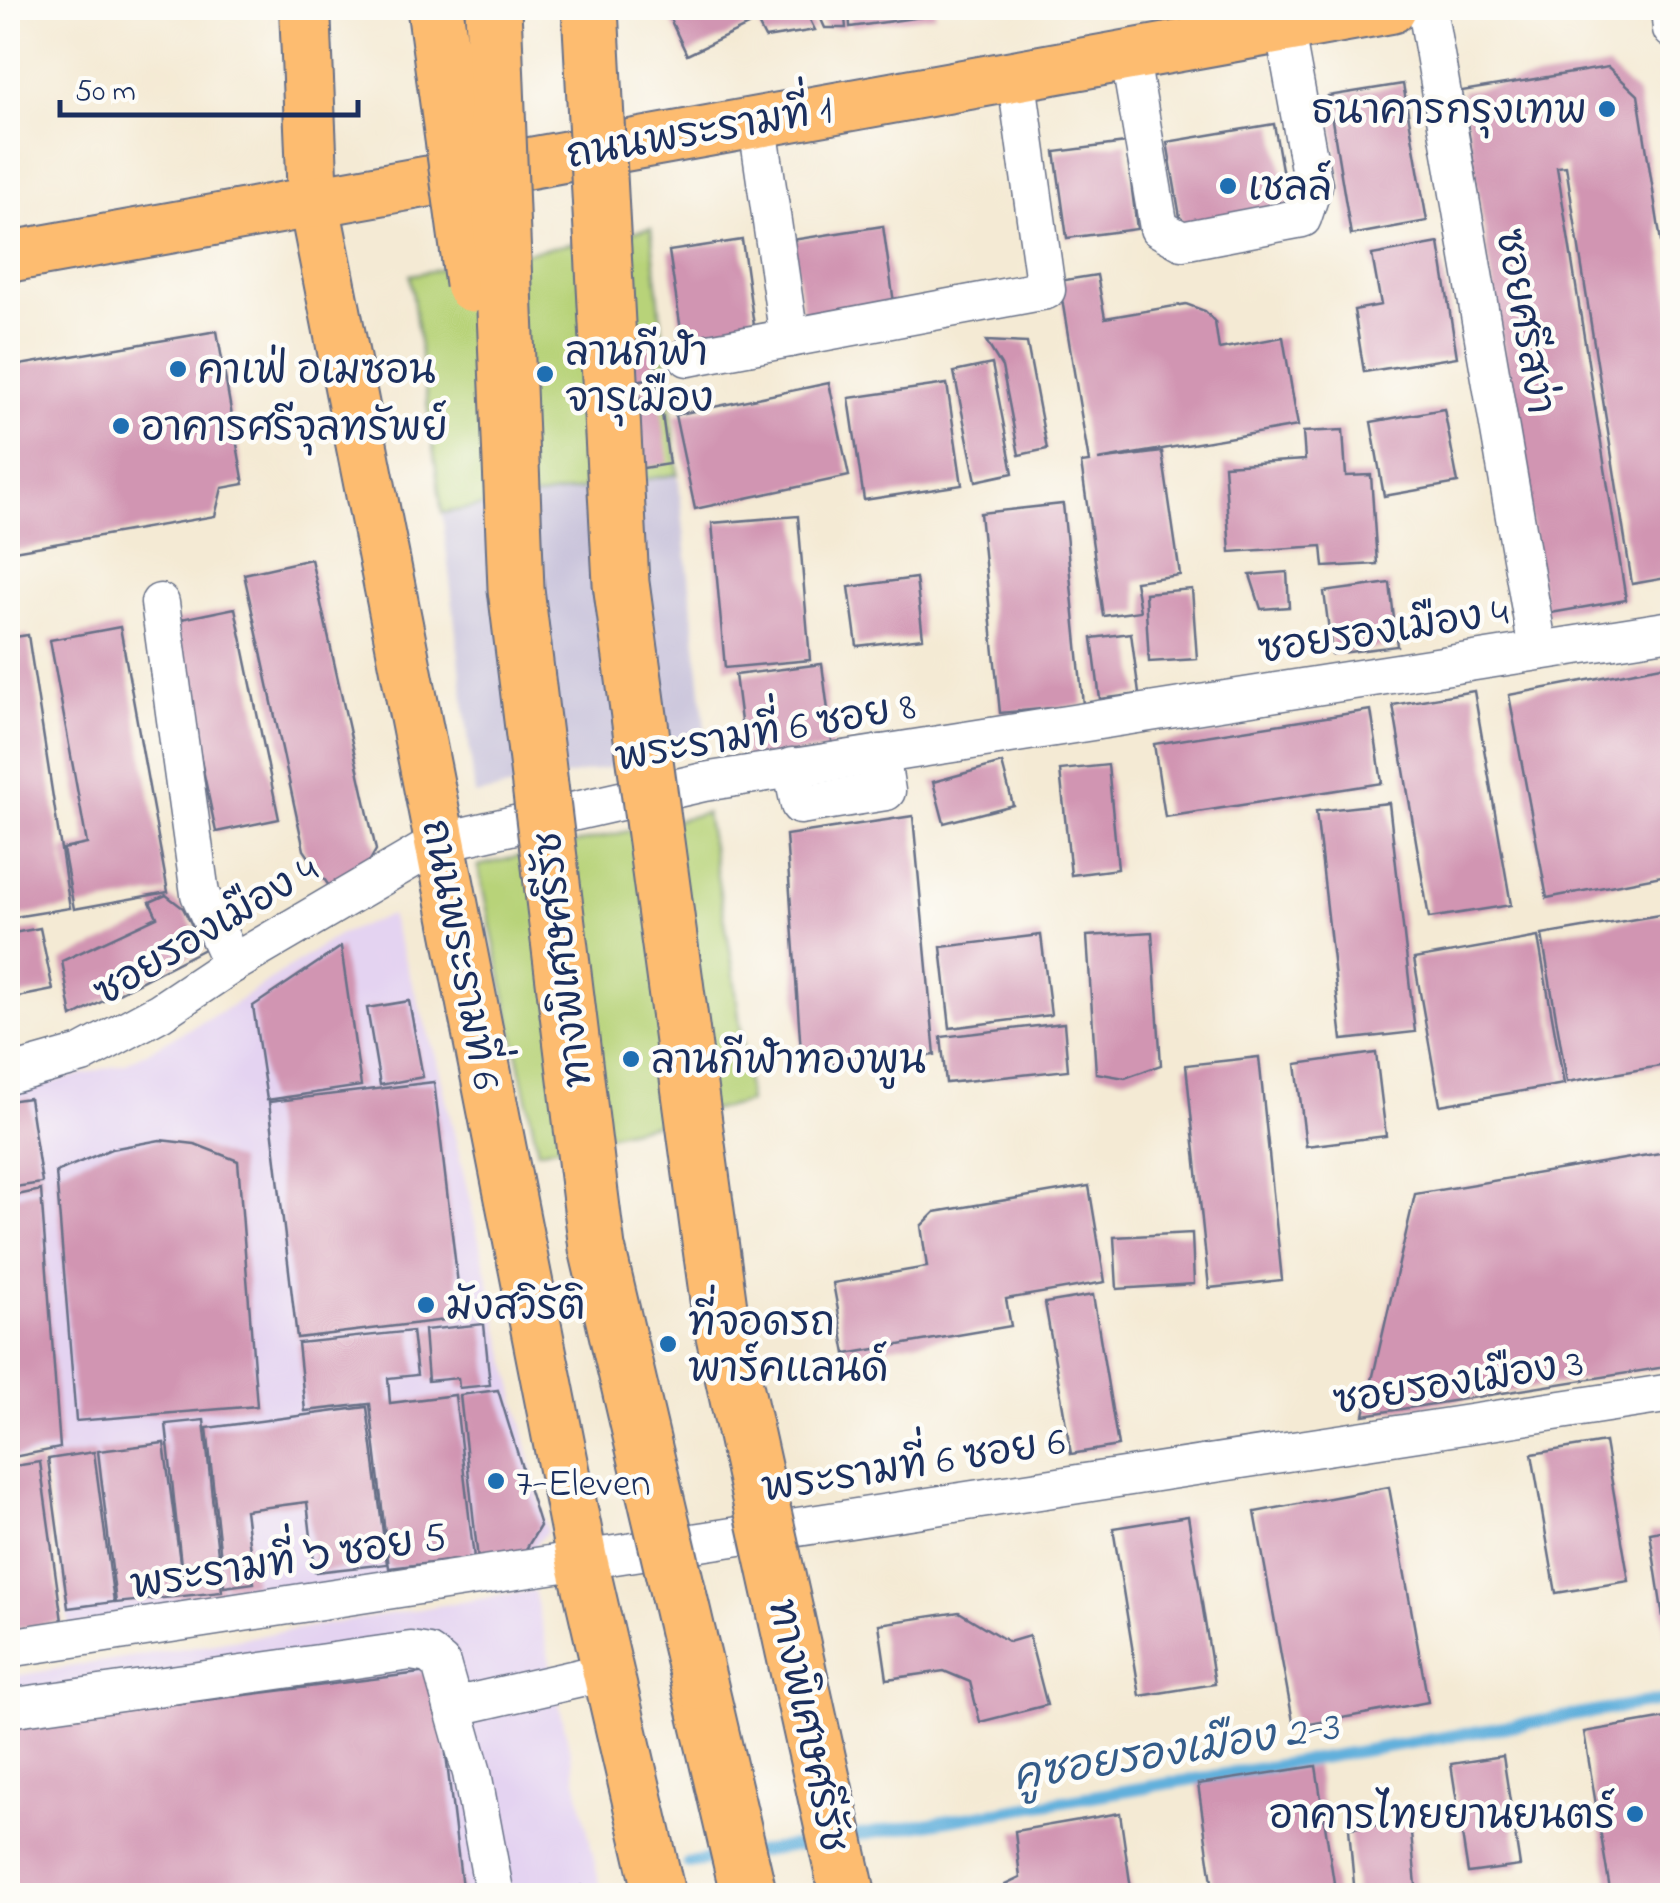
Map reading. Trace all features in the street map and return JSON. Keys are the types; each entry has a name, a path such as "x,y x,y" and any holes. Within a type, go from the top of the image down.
{"highway":[{"path":"435,8 516,589"},
{"name":"ทางพิเศษศรีรัช","path":"493,8 516,589 597,1248 749,1896"},
{"name":"ทางพิเศษศรีรัช","path":"590,8 620,584 710,1244 721,1322 848,1896"}],"main road":[{"name":"ถนนพระรามที่ 6","path":"305,8 313,198 582,1560 660,1896"},
{"name":"ถนนพระรามที่ 1","path":"8,256 1129,54 1255,22 1391,8"}],"street":[{"name":"ซอยศรีสง่า","path":"1427,8 1538,650"},
{"path":"1670,8 1672,29"},
{"path":"1129,54 1159,228 1182,240 1255,230 1302,218 1313,185 1255,22"},
{"path":"688,357 1046,290 1016,74"},
{"path":"758,119 788,338"},
{"path":"160,603 200,894 232,964"},
{"name":"ซอยรองเมือง 4","path":"1107,718 1672,630"},
{"name":"พระรามที่ 6 ซอย 8","path":"440,842 704,782 1107,718"},
{"name":"ซอยรองเมือง 4","path":"8,1075 82,1054 160,1012 232,964 440,842"},
{"name":"ซอยรองเมือง 3","path":"1257,1457 1672,1393"},
{"name":"พระรามที่ 6 ซอย 6","path":"582,1560 1257,1457"},
{"name":"พระรามที่ ๖ ซอย 5","path":"8,1648 582,1560"},
{"path":"8,1708 411,1651 429,1654 441,1664 472,1773 495,1896"},
{"path":"453,1706 607,1672"}],"shaded area":[{"path":"678,474 707,747 475,795 442,513"},
{"path":"390,915 437,1060 547,1531 522,1561 69,1626 44,1456 8,1460 8,1093 126,1063 231,1006 338,935"},
{"path":"534,1590 602,1895 8,1896 8,1677"}],"green space":[{"name":"ลานกีฬา จารุเมือง","path":"651,228 678,474 442,513 410,275"},
{"path":"706,813 733,967 749,1102 538,1151 478,866"}],"building":[{"path":"665,8 739,8 748,26 687,55"},
{"path":"750,8 804,8 815,30 765,38"},
{"path":"816,8 844,8 846,28 825,28"},
{"path":"849,8 934,8 936,15 850,27"},
{"path":"1608,67 1638,95 1672,312 1672,577 1632,584 1566,166 1557,167 1626,600 1545,614 1462,91"},
{"path":"1403,84 1427,221 1351,235 1328,96"},
{"path":"1274,124 1290,215 1183,234 1167,142"},
{"path":"1126,143 1137,229 1067,238 1055,152"},
{"path":"883,226 896,317 806,331 792,240"},
{"path":"742,240 756,340 684,350 669,251"},
{"path":"1439,243 1457,357 1364,372 1354,310 1381,305 1372,255"},
{"path":"1097,275 1105,318 1186,304 1205,311 1215,322 1219,349 1283,337 1298,426 1098,460 1162,452 1180,575 1135,581 1140,611 1103,616 1081,463 1089,462 1059,281"},
{"name":"อาคารศรีจุลทรัพย์","path":"217,331 244,484 222,488 215,516 8,552 8,367"},
{"path":"649,334 658,377 624,383 616,339"},
{"path":"986,341 1027,343 1047,449 1019,455 1002,367"},
{"path":"992,364 1013,473 976,481 954,372"},
{"path":"829,383 849,476 695,509 675,415"},
{"path":"947,384 962,485 864,500 849,398"},
{"path":"658,385 669,464 605,474 594,393"},
{"path":"1444,409 1458,483 1384,496 1371,422"},
{"path":"1343,430 1346,476 1371,475 1377,564 1324,567 1322,546 1230,552 1224,465 1305,460 1303,432"},
{"path":"1063,504 1083,705 1000,713 980,513"},
{"path":"798,516 810,660 725,668 712,523"},
{"path":"311,559 376,850 364,871 329,886 304,850 244,574"},
{"path":"1287,572 1289,607 1261,609 1250,575"},
{"path":"916,578 923,638 857,646 849,587"},
{"path":"1390,583 1397,646 1332,654 1324,592"},
{"path":"1192,589 1197,659 1149,662 1145,593"},
{"path":"235,608 279,819 216,832 172,621"},
{"path":"120,627 168,892 74,909 63,849 87,844 50,640"},
{"path":"1131,633 1139,694 1100,699 1092,638"},
{"path":"28,635 70,908 8,918 8,638"},
{"path":"822,664 833,749 746,760 735,675"},
{"path":"1672,664 1672,874 1547,898 1509,695"},
{"path":"1474,691 1511,905 1429,918 1393,705"},
{"path":"1371,710 1382,783 1165,817 1154,744"},
{"path":"1002,763 1013,805 944,823 933,782"},
{"path":"1108,765 1118,869 1071,875 1060,770"},
{"path":"1389,803 1415,1032 1342,1040 1316,811"},
{"path":"913,816 935,1055 802,1067 786,835"},
{"path":"166,895 183,908 204,949 72,1017 62,961 157,917 150,902"},
{"path":"1665,914 1672,957 1672,1064 1567,1082 1542,935"},
{"path":"40,928 53,990 8,999 8,934"},
{"path":"1152,932 1161,1065 1125,1078 1096,1073 1087,936"},
{"path":"1041,935 1051,1015 950,1028 941,947"},
{"path":"1538,937 1564,1084 1440,1105 1414,959"},
{"path":"341,947 361,1086 267,1100 253,1006"},
{"path":"409,1001 423,1077 380,1085 367,1008"},
{"path":"1064,1023 1068,1070 946,1083 941,1037"},
{"path":"1376,1053 1386,1136 1306,1146 1296,1064"},
{"path":"1259,1057 1282,1280 1209,1288 1186,1065"},
{"path":"434,1082 462,1318 297,1338 269,1102"},
{"path":"29,1098 42,1183 8,1188 8,1101"},
{"path":"160,1140 195,1144 238,1161 257,1406 76,1421 56,1172 111,1149"},
{"path":"1672,1151 1672,1366 1364,1415 1415,1194"},
{"path":"1089,1186 1105,1282 1006,1299 1011,1326 846,1354 833,1283 927,1267 921,1226 935,1212"},
{"path":"41,1190 60,1448 8,1458 8,1197"},
{"path":"1192,1233 1194,1284 1117,1289 1114,1237"},
{"path":"1093,1295 1118,1446 1071,1454 1045,1303"},
{"path":"484,1324 490,1385 459,1388 458,1378 428,1381 424,1330"},
{"path":"412,1331 417,1375 388,1378 390,1403 455,1395 474,1558 389,1568 370,1404 305,1411 298,1343"},
{"path":"498,1390 540,1526 523,1554 478,1560 460,1395"},
{"path":"367,1407 387,1564 315,1572 307,1502 245,1510 254,1583 224,1587 207,1428"},
{"path":"204,1420 222,1592 116,1603 98,1451 164,1443 183,1584 166,1424"},
{"path":"1605,1442 1629,1581 1556,1593 1532,1454"},
{"path":"94,1452 114,1602 68,1608 48,1459"},
{"path":"40,1462 62,1621 8,1631 8,1467"},
{"path":"1389,1487 1428,1702 1294,1727 1255,1512"},
{"path":"1188,1516 1215,1684 1140,1696 1113,1528"},
{"path":"1672,1529 1672,1663 1670,1663 1650,1533"},
{"path":"959,1612 1009,1642 1029,1636 1047,1705 980,1722 970,1682 944,1671 887,1679 879,1624"},
{"path":"436,1671 463,1896 8,1896 8,1725"},
{"name":"อาคารไทยยานยนตร์","path":"1672,1717 1672,1896 1611,1896 1584,1732"},
{"path":"1503,1756 1520,1866 1468,1873 1451,1764"},
{"path":"1316,1766 1336,1896 1214,1896 1198,1784"},
{"path":"1120,1813 1132,1896 1008,1896 1005,1885 1020,1878 1015,1831"},
{"path":"1410,1822 1417,1896 1355,1896 1349,1828"},
{"path":"581,1886 583,1896 539,1894"}],"waterway":[{"name":"คูซอยรองเมือง 2-3","path":"848,1837 1672,1699"},
{"name":"คูซอยรองเมือง 2-3","path":"750,1853 824,1841"},
{"name":"คูซอยรองเมือง 2-3","path":"688,1863 725,1857"}],"place":[{"name":"ธนาคารกรุงเทพ","path":"1607,109"},
{"name":"เชลล์","path":"1228,186"},
{"name":"คาเฟ่ อเมซอน","path":"178,369"},
{"name":"ลานกีฬา จารุเมือง","path":"545,374"},
{"name":"อาคารศรีจุลทรัพย์","path":"121,426"},
{"name":"ลานกีฬาทองพูน","path":"631,1059"},
{"name":"มังสวิรัติ","path":"426,1305"},
{"name":"ที่จอดรถ พาร์คแลนด์","path":"668,1344"},
{"name":"7-Eleven","path":"496,1481"},
{"name":"อาคารไทยยานยนตร์","path":"1635,1814"}]}
